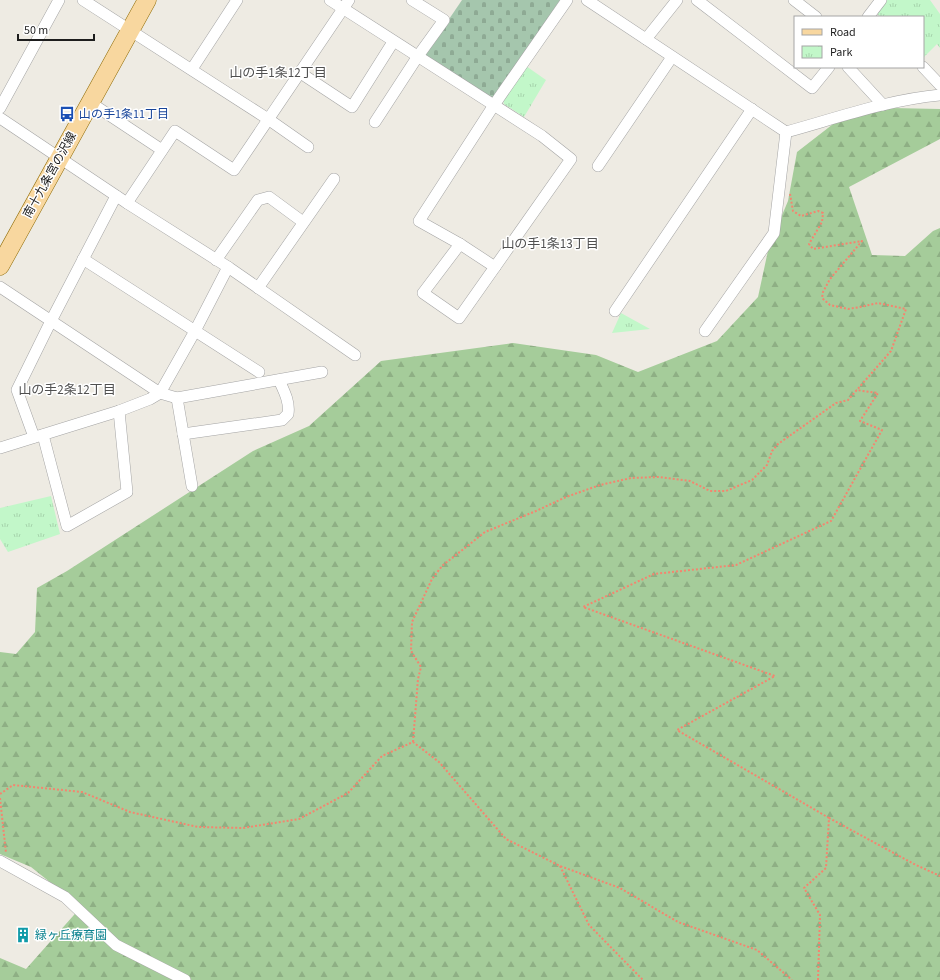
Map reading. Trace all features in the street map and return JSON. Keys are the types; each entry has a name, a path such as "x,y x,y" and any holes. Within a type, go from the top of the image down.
{"main road":[{"name":"南十九条宮の沢線","path":"0,266 147,0"}],"street":[{"path":"0,108 59,0"},
{"path":"83,0 192,69 308,147"},
{"path":"192,69 237,0"},
{"path":"330,0 346,4 394,42 542,136 571,159 459,318 423,293 460,244"},
{"path":"375,122 418,56 444,20 412,0"},
{"path":"495,267 460,244 419,221 494,105 567,0"},
{"path":"646,39 677,0"},
{"path":"697,0 812,88 828,68"},
{"path":"794,0 815,16"},
{"path":"873,15 881,0"},
{"path":"595,2 672,57 786,132 915,97 940,95"},
{"path":"127,203 175,131 234,170 346,4"},
{"path":"299,72 352,107 394,42"},
{"path":"598,166 672,57"},
{"path":"849,68 882,105"},
{"path":"924,68 940,86"},
{"path":"91,103 162,150"},
{"path":"615,311 752,110"},
{"path":"0,118 116,196 228,267 354,355"},
{"path":"706,331 774,233 786,132"},
{"path":"258,288 334,179"},
{"path":"116,196 83,258 17,390 39,436 67,526 127,492 119,411"},
{"path":"216,260 258,200 269,197 303,222"},
{"path":"83,258 259,372"},
{"path":"0,448 119,411 150,399 160,393 195,331 228,267"},
{"path":"0,287 160,393 177,398 322,372"},
{"path":"183,434 282,420 288,414 289,407 286,393 279,380"},
{"path":"177,398 192,486"},
{"path":"3,862 65,897 116,945 185,980"}],"path":[{"path":"413,742 418,679 421,667 411,651 412,622 432,579 442,566 485,532 566,497 600,485 631,478 659,477 690,481 710,491 726,491 752,480 767,465 772,451 778,444 836,403 848,400 891,351 906,309 878,302 848,309 830,305 822,298 823,292 830,279 862,241 813,249 809,244 822,222 823,214 818,211 801,216 793,211 788,188"},
{"path":"856,390 878,393 860,422 882,430 831,521 736,565 654,574 583,607 775,676 677,730 829,818 914,864 940,876"},
{"path":"0,794 13,785 82,792 130,812 152,817 198,827 243,828 299,819 348,793 382,756 413,742"},
{"path":"413,742 439,762 506,839 560,866 620,888 678,922 756,950 792,980"},
{"path":"0,798 3,862"},
{"path":"818,980 820,915 804,888 826,868 829,818"},
{"path":"560,866 589,925 643,980"}],"green space":[{"path":"462,0 560,0 493,100 424,56"},
{"path":"885,0 930,0 940,14 940,48 937,44 924,57 924,16 879,16 876,12"},
{"path":"526,66 546,80 524,117 504,104 503,100"},
{"path":"891,108 940,109 940,139 849,187 872,255 905,256 933,231 940,228 940,980 0,980 0,958 26,969 81,907 31,867 0,854 0,652 16,654 35,632 37,588 67,571 253,451 309,426 381,361 513,343 596,355 638,372 717,341 758,297 769,246 788,201 797,152 837,121"},
{"path":"621,313 650,329 612,333"},
{"path":"51,496 60,534 8,552 0,539 0,508"}],"place":[{"name":"山の手1条11丁目","path":"67,114"},
{"name":"緑ヶ丘療育園","path":"23,935"}],"district":[{"name":"山の手1条12丁目","path":"278,73"},
{"name":"山の手1条13丁目","path":"550,244"},
{"name":"山の手2条12丁目","path":"67,390"}]}
